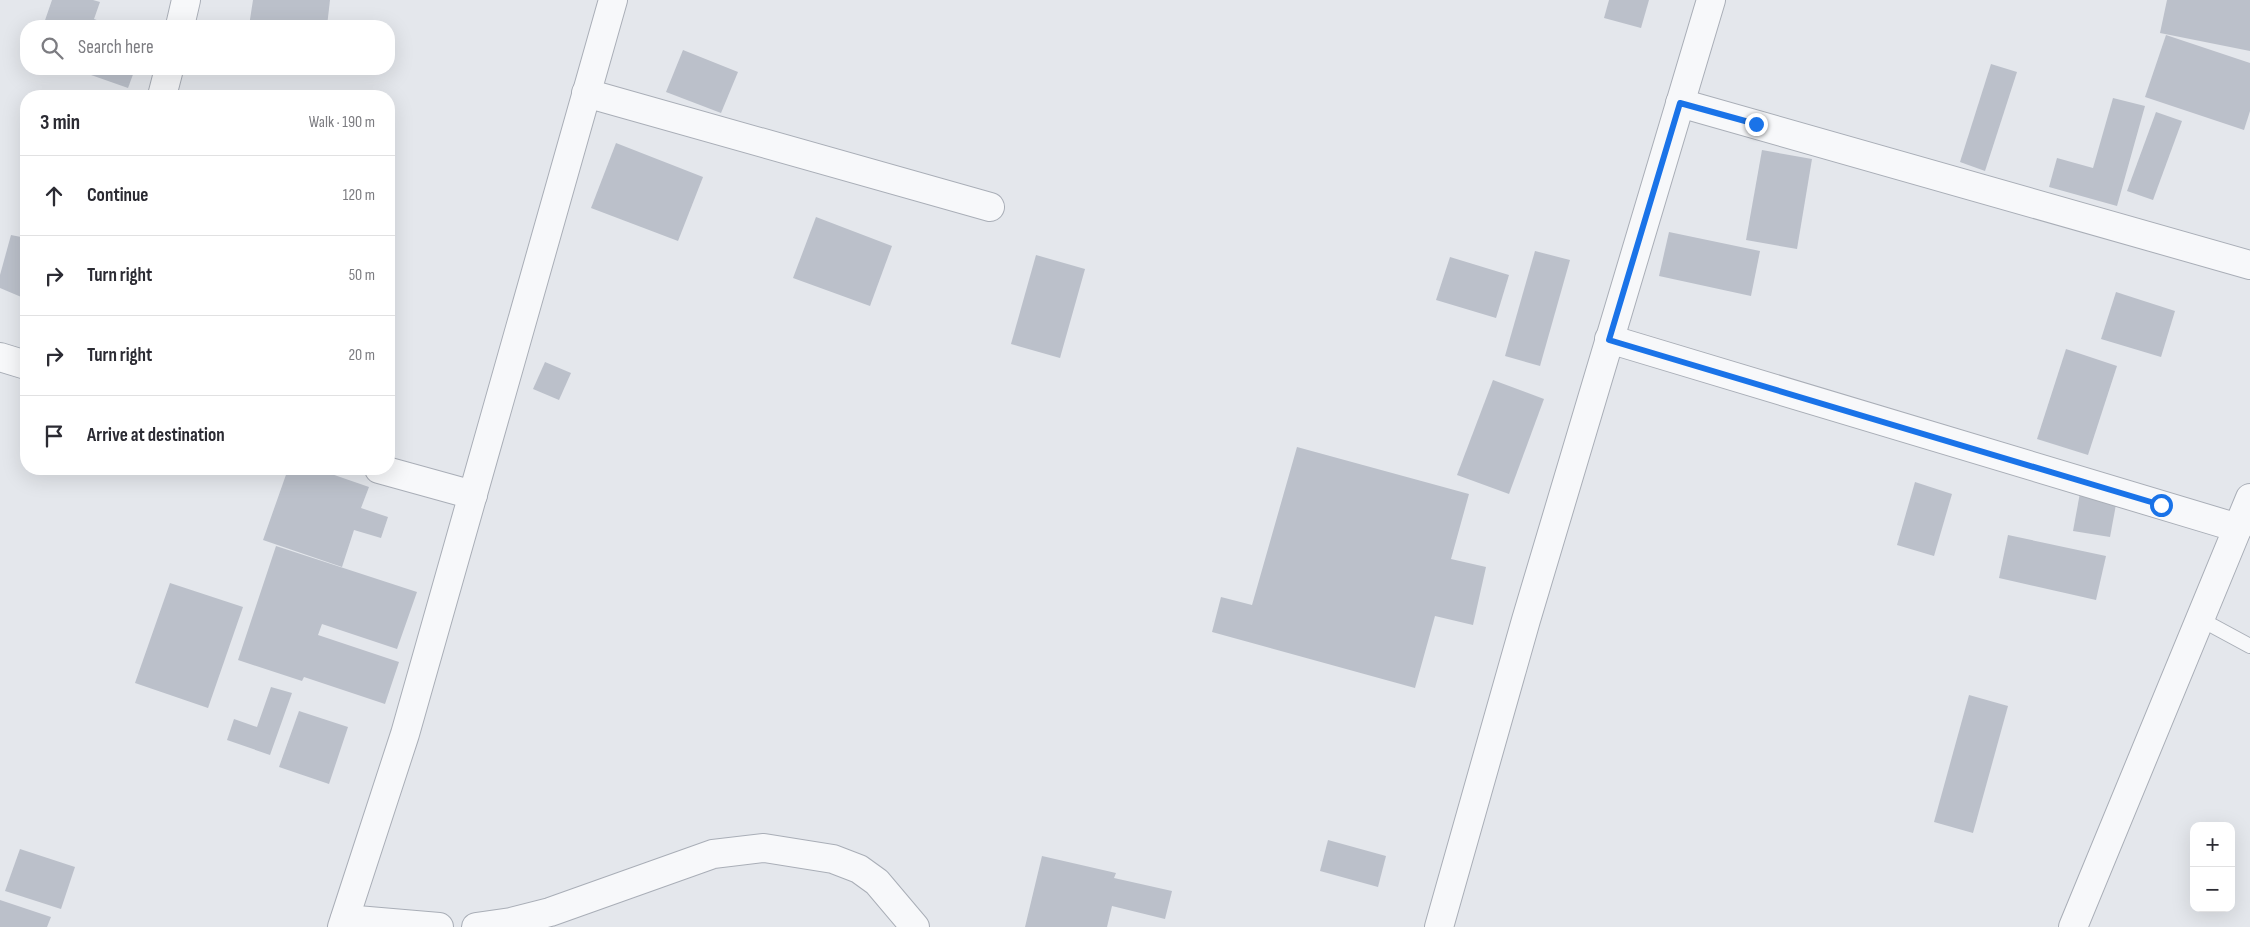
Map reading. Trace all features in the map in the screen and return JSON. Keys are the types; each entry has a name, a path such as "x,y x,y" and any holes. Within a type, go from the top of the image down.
{"street":[{"path":"181,20 186,0"},
{"path":"440,927 343,923 406,734 613,0"},
{"path":"1439,927 1526,620 1711,0"},
{"path":"164,90 167,75"},
{"path":"586,92 990,207"},
{"path":"1680,103 2250,265"},
{"path":"1609,340 2238,528"},
{"path":"0,357 20,363"},
{"path":"395,473 473,494"},
{"path":"2073,927 2250,498"},
{"path":"476,927 511,922 550,912 713,854 764,848 833,859 859,869 877,882 915,927"}],"lane":[{"path":"2200,619 2250,646"}],"building":[{"path":"52,0 93,0 100,2 94,19 97,20 45,20"},
{"path":"253,0 330,0 328,20 250,20"},
{"path":"1609,0 1649,0 1641,28 1604,18"},
{"path":"2167,0 2250,0 2250,51 2160,33"},
{"path":"2166,35 2250,63 2250,111 2244,130 2145,97"},
{"path":"683,50 738,72 721,113 666,92"},
{"path":"1991,64 2017,72 1985,171 1960,162"},
{"path":"91,75 133,75 128,88"},
{"path":"2113,98 2145,106 2117,206 2049,187 2057,158 2093,168"},
{"path":"2156,112 2182,121 2153,200 2127,191"},
{"path":"616,143 703,177 678,241 591,208"},
{"path":"1762,150 1812,159 1797,249 1746,240"},
{"path":"816,217 892,246 870,306 793,278"},
{"path":"1669,232 1760,251 1751,296 1659,276"},
{"path":"11,235 20,237 20,296 0,288 0,275"},
{"path":"1535,251 1570,260 1540,366 1505,356"},
{"path":"1036,255 1085,269 1060,358 1011,344"},
{"path":"1450,257 1509,275 1496,318 1436,300"},
{"path":"2116,292 2175,311 2161,357 2101,339"},
{"path":"2066,349 2117,366 2088,455 2037,439"},
{"path":"545,362 571,373 559,400 533,389"},
{"path":"1493,380 1544,399 1509,494 1457,475"},
{"path":"1297,447 1469,494 1451,559 1486,567 1473,625 1435,616 1415,688 1212,632 1221,597 1252,605"},
{"path":"286,475 334,475 369,487 361,508 388,517 381,538 354,530 342,567 263,540"},
{"path":"1915,482 1952,494 1934,556 1897,545"},
{"path":"2080,493 2117,499 2110,537 2073,531"},
{"path":"2008,535 2106,556 2096,600 1999,578"},
{"path":"276,546 417,592 397,649 322,624 318,635 399,662 385,704 304,677 302,681 238,660"},
{"path":"170,583 243,607 208,708 135,683"},
{"path":"271,687 292,693 270,755 227,740 234,719 257,727"},
{"path":"1969,695 2008,706 1973,833 1934,822"},
{"path":"299,711 348,727 329,784 279,767"},
{"path":"1328,840 1386,856 1378,887 1320,871"},
{"path":"20,849 75,867 61,909 5,891"},
{"path":"1042,856 1116,873 1114,878 1172,891 1165,919 1112,906 1107,927 1025,927"},
{"path":"0,900 51,917 47,927 0,927"}],"route":[{"path":"1756,124 1680,103 1609,340 2161,505"}]}
